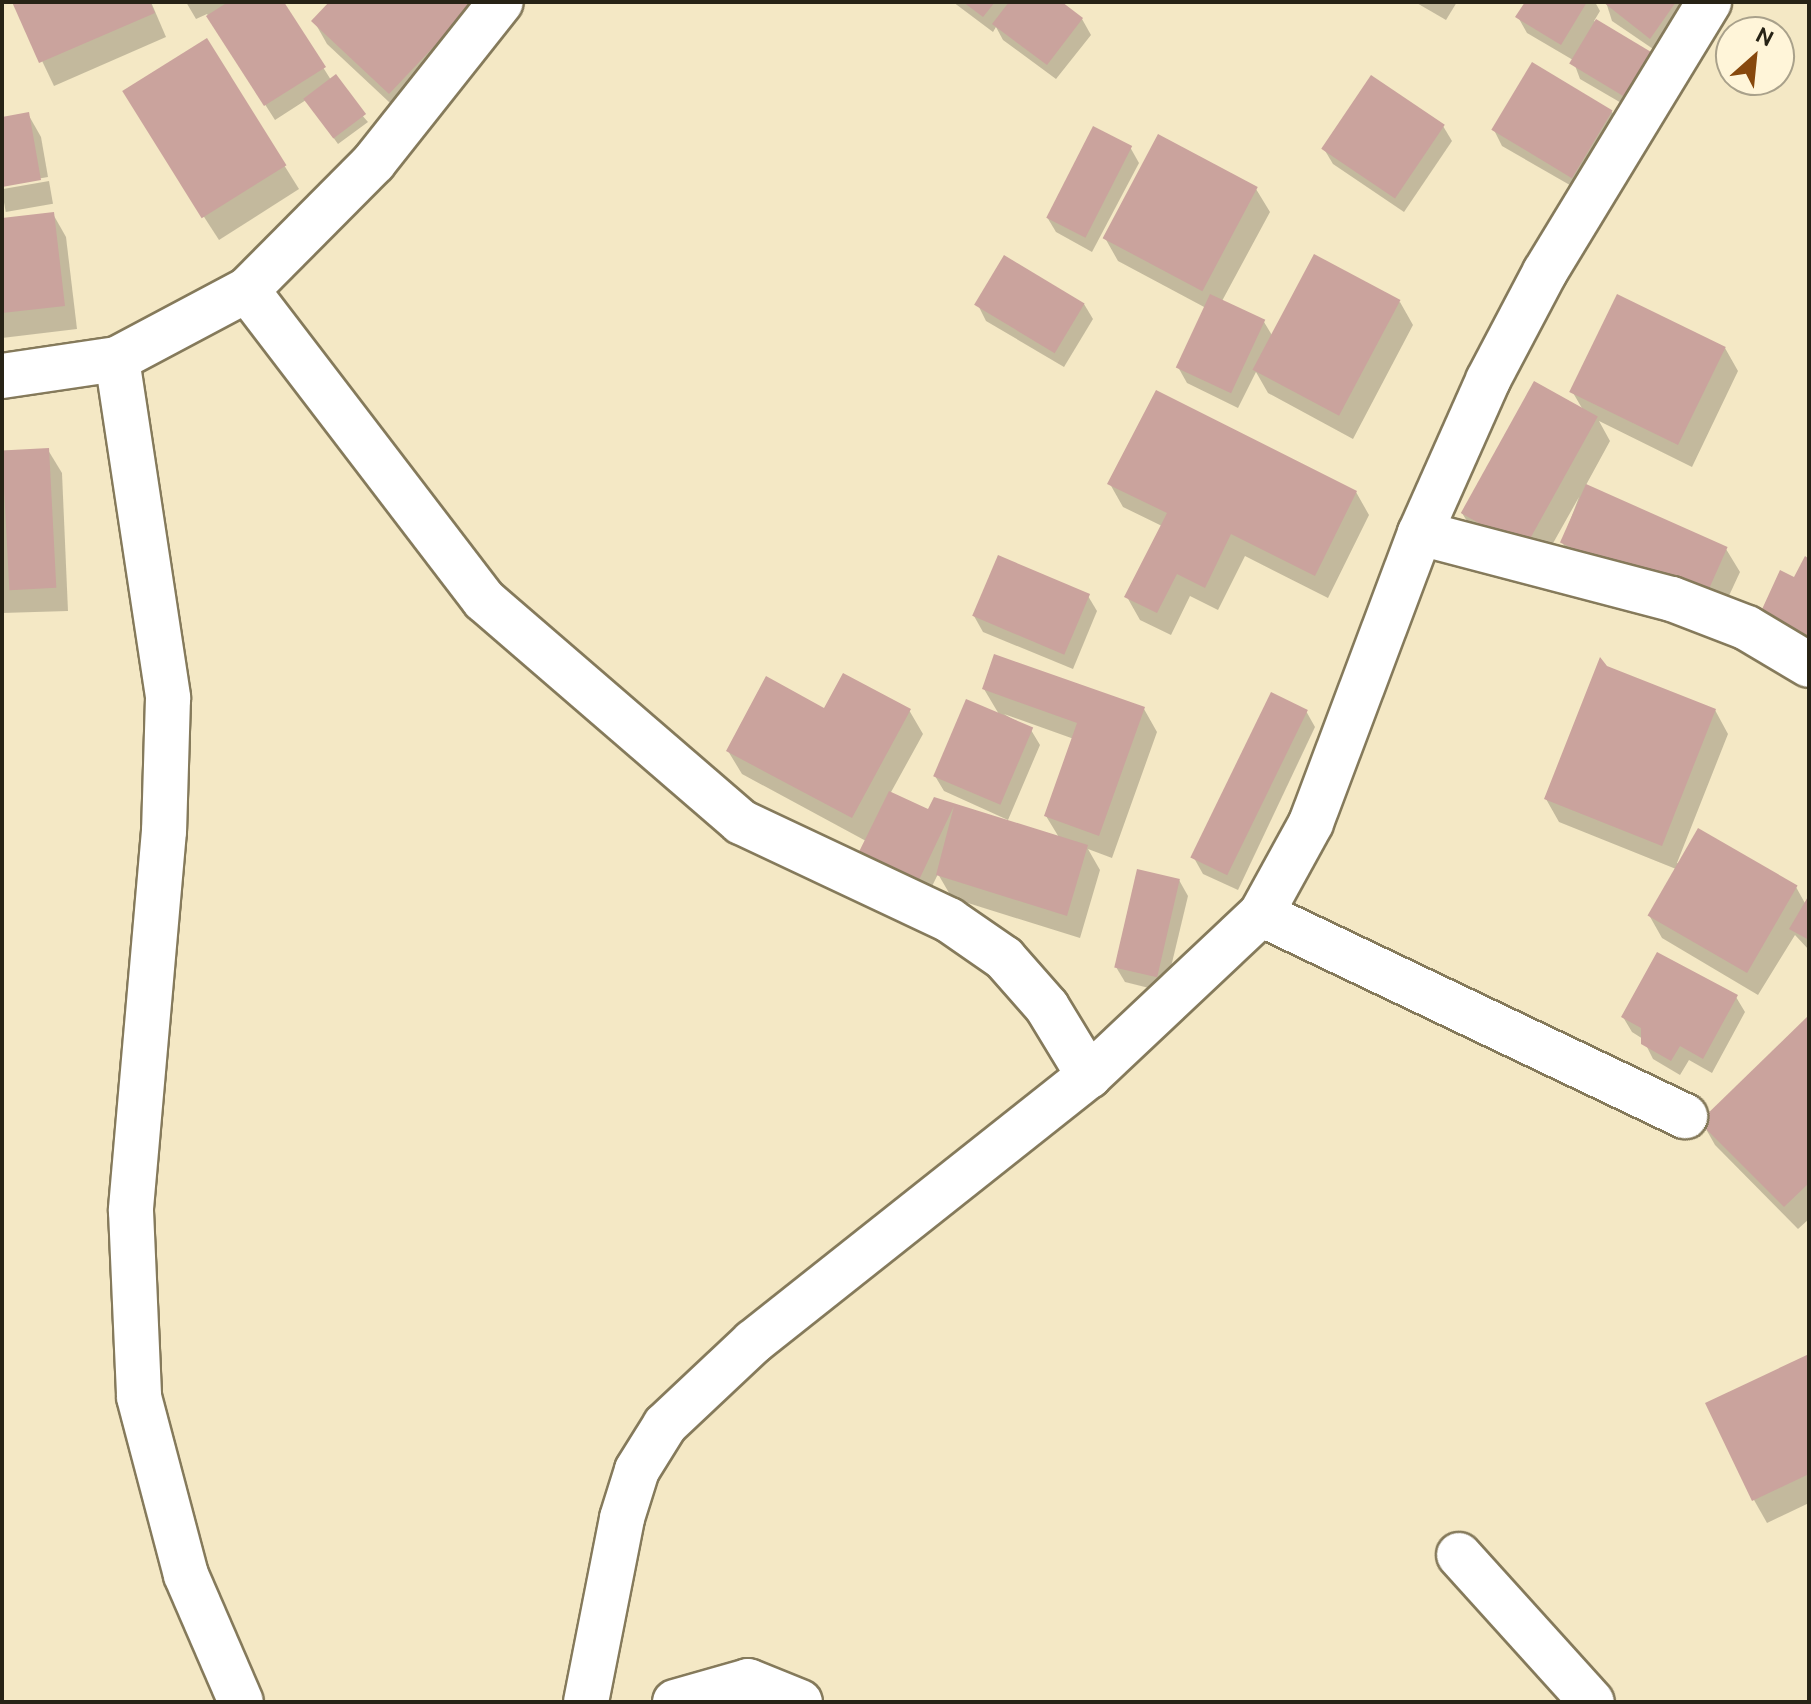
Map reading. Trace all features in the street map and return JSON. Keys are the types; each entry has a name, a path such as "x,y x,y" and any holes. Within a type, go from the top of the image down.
{"street":[{"path":"2,376 117,359 247,290 374,162 501,2"},
{"path":"586,1702 622,1518 637,1470 665,1425 753,1342 1089,1076 1261,914 1311,823 1420,533 1488,380 1545,272 1709,2"},
{"path":"247,290 484,600 741,822 949,920 1004,958 1047,1007 1089,1076"},
{"path":"117,359 168,698 164,831 131,1211 138,1383 186,1575 241,1702"},
{"path":"1420,533 1672,599 1747,628 1809,665"},
{"path":"1261,914 1685,1116"},
{"path":"1459,1555 1592,1702"},
{"path":"675,1702 748,1681 800,1702"}],"building":[{"path":"12,2 150,2 155,13 39,63"},
{"path":"228,2 284,2 326,67 264,106 206,16"},
{"path":"329,2 476,2 389,94 311,21"},
{"path":"963,2 995,2 983,17"},
{"path":"1009,2 1062,2 1083,18 1047,65 992,24"},
{"path":"1525,2 1587,2 1561,45 1515,17"},
{"path":"1603,2 1676,2 1650,39"},
{"path":"1596,19 1659,57 1633,102 1569,64"},
{"path":"207,38 286,165 202,218 122,91"},
{"path":"1532,62 1613,110 1572,178 1491,130"},
{"path":"336,74 366,114 333,139 303,99"},
{"path":"1371,75 1445,125 1395,199 1321,149"},
{"path":"29,112 41,180 2,187 2,117"},
{"path":"1093,126 1132,146 1085,238 1046,218"},
{"path":"1158,134 1258,187 1202,291 1103,238"},
{"path":"54,212 65,306 2,313 2,218"},
{"path":"1314,254 1401,300 1339,416 1252,370"},
{"path":"1004,255 1085,303 1055,353 974,305"},
{"path":"1210,294 1265,320 1231,393 1176,367"},
{"path":"1617,294 1726,347 1678,445 1569,392"},
{"path":"1534,381 1598,416 1525,548 1461,513"},
{"path":"1156,390 1357,491 1315,576 1231,534 1205,588 1177,574 1157,613 1124,597 1167,513 1107,484"},
{"path":"49,448 56,588 9,590 2,450"},
{"path":"1586,484 1728,547 1702,606 1560,542"},
{"path":"998,555 1090,594 1064,655 972,616"},
{"path":"1805,556 1809,559 1809,645 1758,618 1780,570 1794,577"},
{"path":"994,654 1145,707 1099,836 1044,816 1077,723 982,689"},
{"path":"1600,657 1607,666 1716,709 1662,846 1544,799"},
{"path":"843,673 911,709 852,818 726,751 766,676 824,708"},
{"path":"1271,692 1308,710 1227,875 1190,857"},
{"path":"966,699 1033,728 1000,805 933,776"},
{"path":"889,791 928,809 934,797 1088,845 1067,916 936,875 954,806 910,899 850,870"},
{"path":"1698,828 1798,885 1747,973 1648,915"},
{"path":"1137,869 1180,879 1157,977 1114,967"},
{"path":"1809,895 1809,940 1789,929"},
{"path":"1657,952 1738,995 1703,1059 1680,1046 1671,1061 1641,1044 1641,1028 1621,1017"},
{"path":"1809,1015 1809,1183 1784,1207 1699,1122"},
{"path":"1809,1354 1809,1474 1752,1501 1705,1403"}]}
